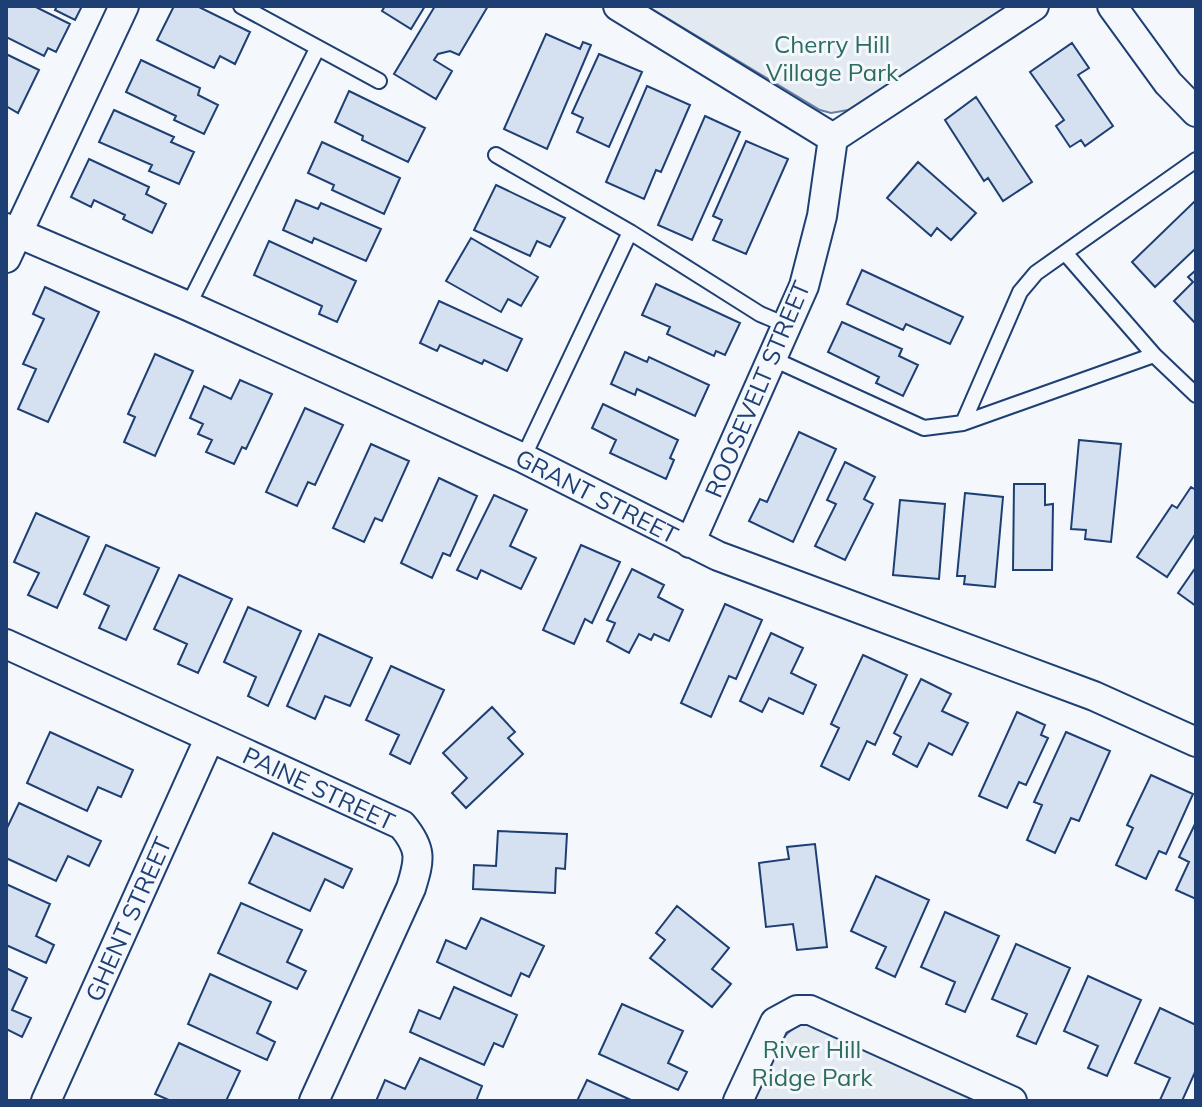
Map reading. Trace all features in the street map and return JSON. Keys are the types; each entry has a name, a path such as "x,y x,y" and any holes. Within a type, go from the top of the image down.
{"street":[{"path":"9,240 124,6"},
{"path":"618,6 833,138 1034,6"},
{"path":"1112,6 1168,83 1196,112"},
{"name":"ROOSEVELT STREET","path":"690,543 804,286 822,216 833,138"},
{"name":"GRANT STREET","path":"9,240 188,306 523,458 718,556 1094,696 1196,742"},
{"name":"PAINE STREET","path":"6,644 402,825 415,841 418,865 411,888 314,1101"},
{"name":"GHENT STREET","path":"46,1101 210,737"},
{"path":"738,1101 775,1022 797,1010 810,1010 1012,1101"}],"lane":[{"path":"241,6 379,81"},
{"path":"188,306 317,49"},
{"path":"496,155 630,232 760,314 786,325"},
{"path":"963,423 1020,292 1036,273 1196,160"},
{"path":"523,458 630,232"},
{"path":"1066,254 1154,355 1196,395"},
{"path":"771,358 924,428 963,423 1154,355"}],"green space":[{"name":"Cherry Hill Village Park","path":"647,6 1010,6 848,110 831,113 820,110"},
{"name":"River Hill Ridge Park","path":"807,1023 984,1101 753,1101 779,1043 796,1027"}],"building":[{"path":"6,6 34,6 70,24 56,52 48,48 44,56 6,37"},
{"path":"57,6 82,6 75,20 55,10"},
{"path":"174,6 197,6 250,32 235,64 220,56 214,68 157,40"},
{"path":"385,6 425,6 411,29 382,11"},
{"path":"435,6 488,6 459,55 450,51 438,54 434,60 452,71 436,99 394,74"},
{"path":"546,34 580,49 583,42 591,45 547,149 504,129"},
{"path":"1072,43 1089,68 1078,75 1113,126 1085,146 1081,140 1070,147 1056,126 1064,120 1030,72"},
{"path":"6,54 39,70 18,113 6,106"},
{"path":"599,54 642,72 609,147 577,132 583,118 572,113"},
{"path":"141,60 200,88 198,95 218,105 204,134 174,120 176,116 126,92"},
{"path":"647,86 690,105 661,172 656,170 644,199 606,182"},
{"path":"349,91 425,128 408,162 362,140 363,136 335,122"},
{"path":"976,97 1032,182 1003,201 988,178 984,181 945,120"},
{"path":"114,110 174,137 171,142 194,152 179,184 149,171 152,165 99,142"},
{"path":"705,116 740,132 692,240 658,225"},
{"path":"746,141 788,159 746,254 713,240 722,220 713,216"},
{"path":"322,142 400,178 384,214 332,190 334,185 308,173"},
{"path":"89,159 149,187 146,194 166,204 152,233 94,200 91,207 71,197"},
{"path":"918,162 976,213 951,240 937,228 931,236 887,198"},
{"path":"496,185 565,218 550,247 537,241 530,256 474,230"},
{"path":"296,200 318,209 321,203 381,229 366,261 314,238 312,243 283,230"},
{"path":"1196,200 1196,248 1155,287 1132,262"},
{"path":"471,238 538,277 521,306 508,299 501,312 446,281"},
{"path":"269,241 356,281 337,322 319,314 322,306 254,275"},
{"path":"862,270 963,317 950,344 906,324 903,330 847,304"},
{"path":"1196,270 1196,324 1174,301 1193,282 1188,277"},
{"path":"656,284 740,323 725,355 716,351 714,356 667,334 670,327 642,315"},
{"path":"45,287 99,312 48,422 18,409 36,369 23,364 44,319 33,314"},
{"path":"439,301 522,339 507,371 484,360 482,364 440,345 437,351 420,343"},
{"path":"842,322 902,349 899,356 918,365 903,396 876,383 879,377 828,352"},
{"path":"625,352 647,362 649,357 709,385 695,416 637,389 635,395 611,384"},
{"path":"155,354 193,371 155,456 124,442 135,417 128,414"},
{"path":"240,380 272,394 246,449 242,447 234,464 206,452 212,440 198,434 203,424 190,418 204,386 231,399"},
{"path":"603,404 678,440 666,479 610,453 616,440 592,428"},
{"path":"305,408 343,425 315,485 308,482 297,506 266,492"},
{"path":"799,432 836,449 793,542 749,521 760,499 767,502"},
{"path":"1079,440 1121,444 1111,542 1085,539 1086,530 1071,529"},
{"path":"371,444 409,461 382,521 375,518 364,542 333,528"},
{"path":"845,462 875,477 864,499 873,504 845,560 815,546 836,504 827,500"},
{"path":"439,478 477,496 450,556 443,553 432,578 401,563"},
{"path":"1014,484 1045,484 1045,505 1053,504 1052,570 1013,570"},
{"path":"1191,487 1196,490 1196,533 1167,577 1137,557 1172,505 1177,508"},
{"path":"965,493 1003,497 995,587 964,584 965,576 957,576"},
{"path":"494,495 527,510 510,546 536,558 521,589 481,570 477,579 457,570"},
{"path":"900,500 945,504 939,579 893,575"},
{"path":"36,513 89,537 57,608 28,595 39,573 14,562"},
{"path":"106,545 159,568 126,640 99,628 109,606 84,594"},
{"path":"581,545 620,562 592,623 585,619 574,644 543,630"},
{"path":"1196,567 1196,606 1178,593"},
{"path":"632,569 664,585 658,597 683,610 669,641 654,634 651,640 639,634 629,653 607,641 615,623 607,620"},
{"path":"179,575 232,599 198,673 178,664 187,644 154,629"},
{"path":"725,604 762,620 736,679 729,676 711,717 681,703"},
{"path":"248,607 301,631 268,706 248,696 256,677 224,662"},
{"path":"771,633 803,648 791,673 816,685 803,714 769,698 762,712 740,701"},
{"path":"319,634 372,658 350,706 325,696 315,719 287,706"},
{"path":"863,655 907,675 875,745 867,741 849,780 821,766 839,728 831,724"},
{"path":"391,666 444,690 410,764 390,754 399,735 366,720"},
{"path":"921,679 951,694 942,711 968,723 952,755 929,743 917,767 893,754 901,737 894,733"},
{"path":"492,707 515,732 508,738 523,754 466,808 452,793 467,778 443,753"},
{"path":"1017,712 1045,725 1041,735 1048,738 1026,785 1019,782 1007,808 979,796"},
{"path":"50,732 133,770 121,797 98,787 87,811 27,783"},
{"path":"1066,732 1110,751 1079,821 1071,818 1055,853 1027,840 1042,805 1034,802"},
{"path":"1151,775 1193,794 1166,854 1159,851 1146,879 1116,865 1133,828 1127,825"},
{"path":"19,803 101,841 89,866 68,856 56,881 6,858 6,830"},
{"path":"1196,822 1196,899 1176,890 1189,862 1179,857"},
{"path":"498,831 567,834 565,869 556,868 555,893 473,889 474,865 496,866"},
{"path":"273,833 352,869 343,888 325,879 310,911 249,883"},
{"path":"815,844 827,947 797,950 793,924 766,927 759,863 789,859 787,847"},
{"path":"876,876 929,900 895,977 876,968 886,947 851,931"},
{"path":"6,884 50,904 36,936 54,945 46,963 6,945"},
{"path":"241,903 302,930 287,962 306,971 297,989 218,953"},
{"path":"677,906 729,948 712,969 731,984 712,1007 650,958 665,940 656,933"},
{"path":"945,912 999,936 965,1012 946,1004 955,982 921,967"},
{"path":"481,918 544,946 529,977 521,973 511,996 437,962 446,940 466,949"},
{"path":"1016,944 1070,968 1036,1044 1017,1036 1027,1014 992,999"},
{"path":"6,968 27,978 12,1010 31,1018 22,1037 6,1029"},
{"path":"210,974 271,1002 257,1033 275,1042 267,1060 188,1024"},
{"path":"1088,976 1141,1000 1107,1076 1088,1068 1098,1046 1064,1031"},
{"path":"454,987 517,1015 503,1047 494,1043 484,1065 410,1032 419,1010 440,1019"},
{"path":"622,1004 683,1031 668,1063 687,1072 678,1090 599,1054"},
{"path":"1160,1008 1196,1025 1196,1070 1182,1101 1160,1100 1170,1078 1135,1063"},
{"path":"179,1043 240,1071 226,1101 171,1101 155,1094"},
{"path":"420,1058 482,1086 476,1101 376,1101 385,1080 405,1089"},
{"path":"587,1080 633,1101 577,1101"}]}
